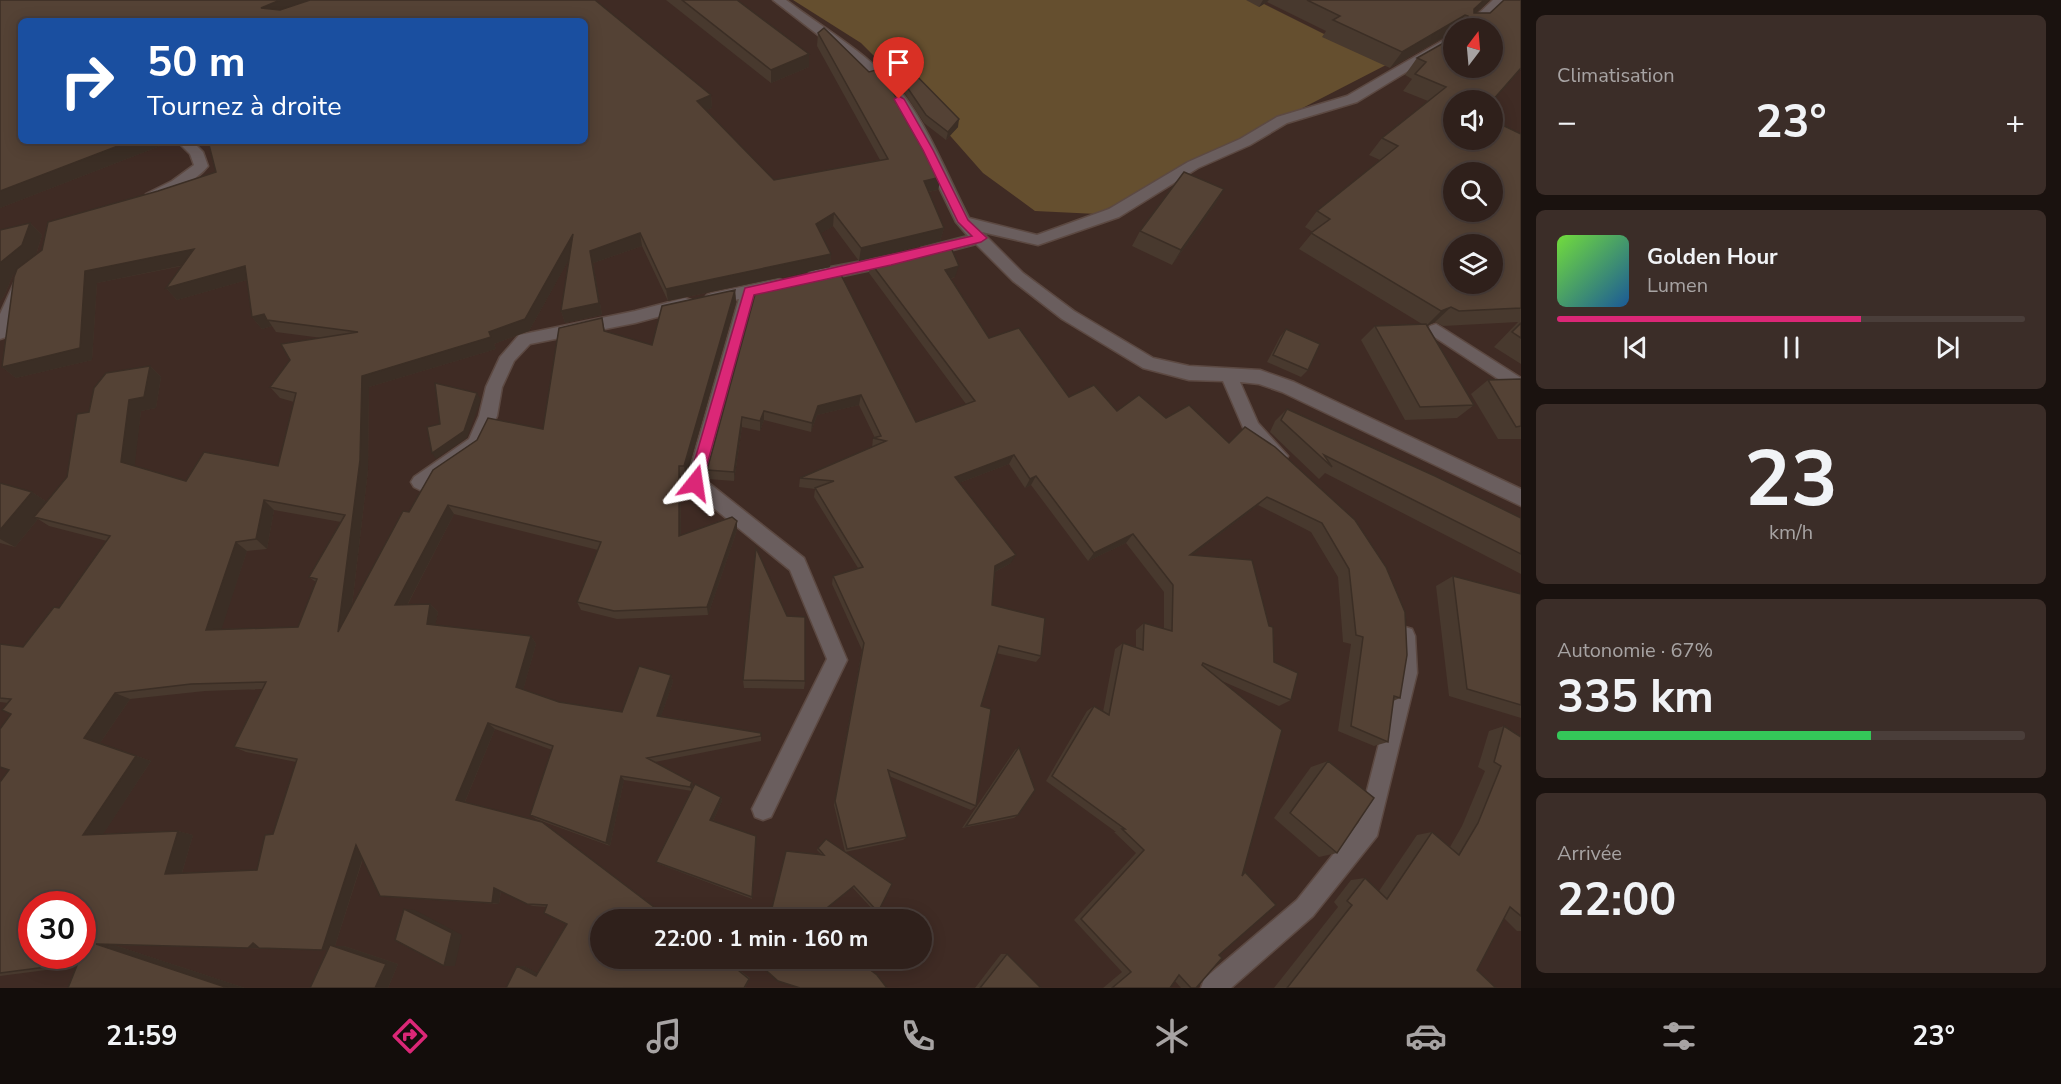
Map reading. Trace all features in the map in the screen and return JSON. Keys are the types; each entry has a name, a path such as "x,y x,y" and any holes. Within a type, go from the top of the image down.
{"street":[{"path":"778,0 874,72 899,99 928,150 963,222 1018,277 1068,315 1149,363 1189,373 1260,377 1288,387 1521,498"},
{"path":"1480,18 1500,0"},
{"path":"963,222 1038,240 1114,213 1192,165 1245,142 1282,120 1352,99 1443,45"},
{"path":"134,205 177,184 201,166 196,152 187,144"},
{"path":"420,482 475,444 488,416 494,387 508,357 525,339 891,261 981,238"},
{"path":"0,333 22,277 30,272"},
{"path":"749,291 695,483 797,564 837,660 764,809"},
{"path":"1436,330 1521,387"},
{"path":"1229,375 1251,427 1289,466"},
{"path":"1213,988 1305,908 1369,828 1407,673 1404,619"}],"shaded area":[{"path":"793,0 1256,0 1386,65 1097,214 1035,211 983,173 923,105 861,43"}],"building":[{"path":"0,0 280,0 261,8 280,10 310,0 595,0 711,95 697,101 774,180 888,159 818,33 824,28 869,72 876,70 886,80 941,177 924,181 944,228 861,248 834,213 816,224 831,254 666,289 640,233 590,251 599,303 561,311 573,234 525,319 489,332 491,337 362,376 360,460 338,632 403,511 409,512 433,470 477,440 488,418 543,429 559,328 602,318 604,331 652,345 662,306 735,290 684,466 679,466 679,536 732,517 737,521 707,607 614,611 577,602 601,542 448,505 395,605 430,604 427,624 531,636 516,687 559,702 622,712 639,666 671,675 657,716 761,733 761,736 647,758 692,782 690,787 621,776 606,843 530,815 553,746 488,723 456,800 542,822 657,909 590,909 590,969 737,969 749,979 744,988 506,988 517,966 536,976 567,924 544,913 547,905 527,904 494,888 492,903 380,896 356,845 322,950 259,948 253,943 248,948 96,944 96,891 18,891 18,969 31,969 0,973 0,782 9,770 0,767 0,729 11,714 2,710 11,699 0,698 0,644 23,647 54,607 59,608 110,536 34,517 67,477 77,414 89,412 94,388 106,373 150,366 144,397 129,400 121,462 186,481 204,452 278,466 296,393 270,387 290,360 281,344 358,332 267,320 264,314 252,317 245,266 166,288 194,249 85,271 80,348 2,367 17,269 42,250 48,222 216,172 209,144 588,144 588,18 18,18 18,144 123,144 0,191","holes":["264,500 345,515 309,577 317,579 298,627 206,630 236,542 256,539","266,682 234,747 297,759 273,834 265,835 257,870 165,874 178,831 83,835 136,756 84,738 115,693 191,684"]},
{"path":"682,0 737,0 809,54 771,70"},
{"path":"1307,0 1484,0 1474,9 1474,13 1490,13 1504,0 1521,0 1521,68 1502,90 1443,90 1443,150 1503,150 1503,125 1521,134 1521,308 1459,311 1451,307 1441,311 1311,233 1330,219 1317,211 1398,146 1382,138 1446,87 1415,74 1426,62 1417,58 1443,43 1443,78 1503,78 1503,18 1468,18 1465,15 1460,18 1443,18 1443,28 1402,52 1333,20 1340,16"},
{"path":"906,65 959,119 948,132 926,115 892,70"},
{"path":"1184,172 1224,189 1181,250 1140,231"},
{"path":"30,223 22,245 0,263 0,230"},
{"path":"949,243 959,266 945,270 989,338 1019,328 1069,397 1094,385 1117,411 1139,395 1166,418 1189,405 1229,443 1245,427 1275,447 1355,520 1386,567 1405,612 1407,655 1400,698 1394,696 1388,742 1351,726 1363,637 1356,635 1349,569 1322,523 1267,497 1190,555 1252,560 1269,626 1273,627 1274,662 1298,673 1291,700 1203,663 1202,665 1282,730 1242,876 1245,872 1276,905 1219,955 1222,958 1196,988 1191,988 1179,975 1170,988 1112,988 1131,972 1081,919 1144,850 1122,829 1125,829 1052,776 1094,706 1109,715 1123,643 1143,650 1144,623 1172,631 1173,585 1133,534 1094,553 1036,476 1030,479 1014,455 955,477 1016,555 995,566 992,605 1045,618 1041,656 999,646 981,706 991,709 976,806 888,770 907,837 847,849 835,801 864,643 833,576 863,567 815,488 834,481 800,478 886,441 873,438 881,436 861,395 818,406 812,423 764,411 760,421 742,417 734,472 707,470 757,287 838,269 916,422 975,401 870,262"},
{"path":"1521,323 1521,338 1512,332"},
{"path":"1426,324 1474,405 1420,407 1375,326"},
{"path":"1286,329 1320,344 1308,370 1273,355"},
{"path":"1521,379 1521,426 1516,427 1488,380"},
{"path":"435,383 477,393 464,431 432,453 427,427 440,424"},
{"path":"1287,409 1521,518 1521,554 1324,455 1332,467 1281,420"},
{"path":"0,483 32,492 0,530"},
{"path":"756,548 787,616 805,617 805,681 743,680"},
{"path":"1453,576 1521,594 1521,705 1467,689"},
{"path":"1504,726 1521,737 1521,916 1510,907 1477,970 1496,988 1287,988 1352,905 1347,901 1365,878 1387,899 1432,832 1459,855 1478,823 1501,766 1494,762"},
{"path":"1019,747 1035,790 1018,815 966,826"},
{"path":"1328,761 1374,798 1337,853 1290,813"},
{"path":"695,784 721,797 710,820 756,836 752,897 656,862"},
{"path":"826,839 892,884 880,909 875,909 854,886 828,909 769,909 772,908 786,851 824,855 818,848"},
{"path":"404,909 452,933 444,966 395,940"},
{"path":"96,944 228,988 68,988 76,969 96,969"},
{"path":"330,945 386,964 375,988 310,988"},
{"path":"1007,954 1041,988 980,988"},
{"path":"764,969 869,969 887,988 800,988 778,981"}],"route":[{"path":"695,483 731,348 749,291 891,261 981,238 963,222 928,150 899,99"}]}
